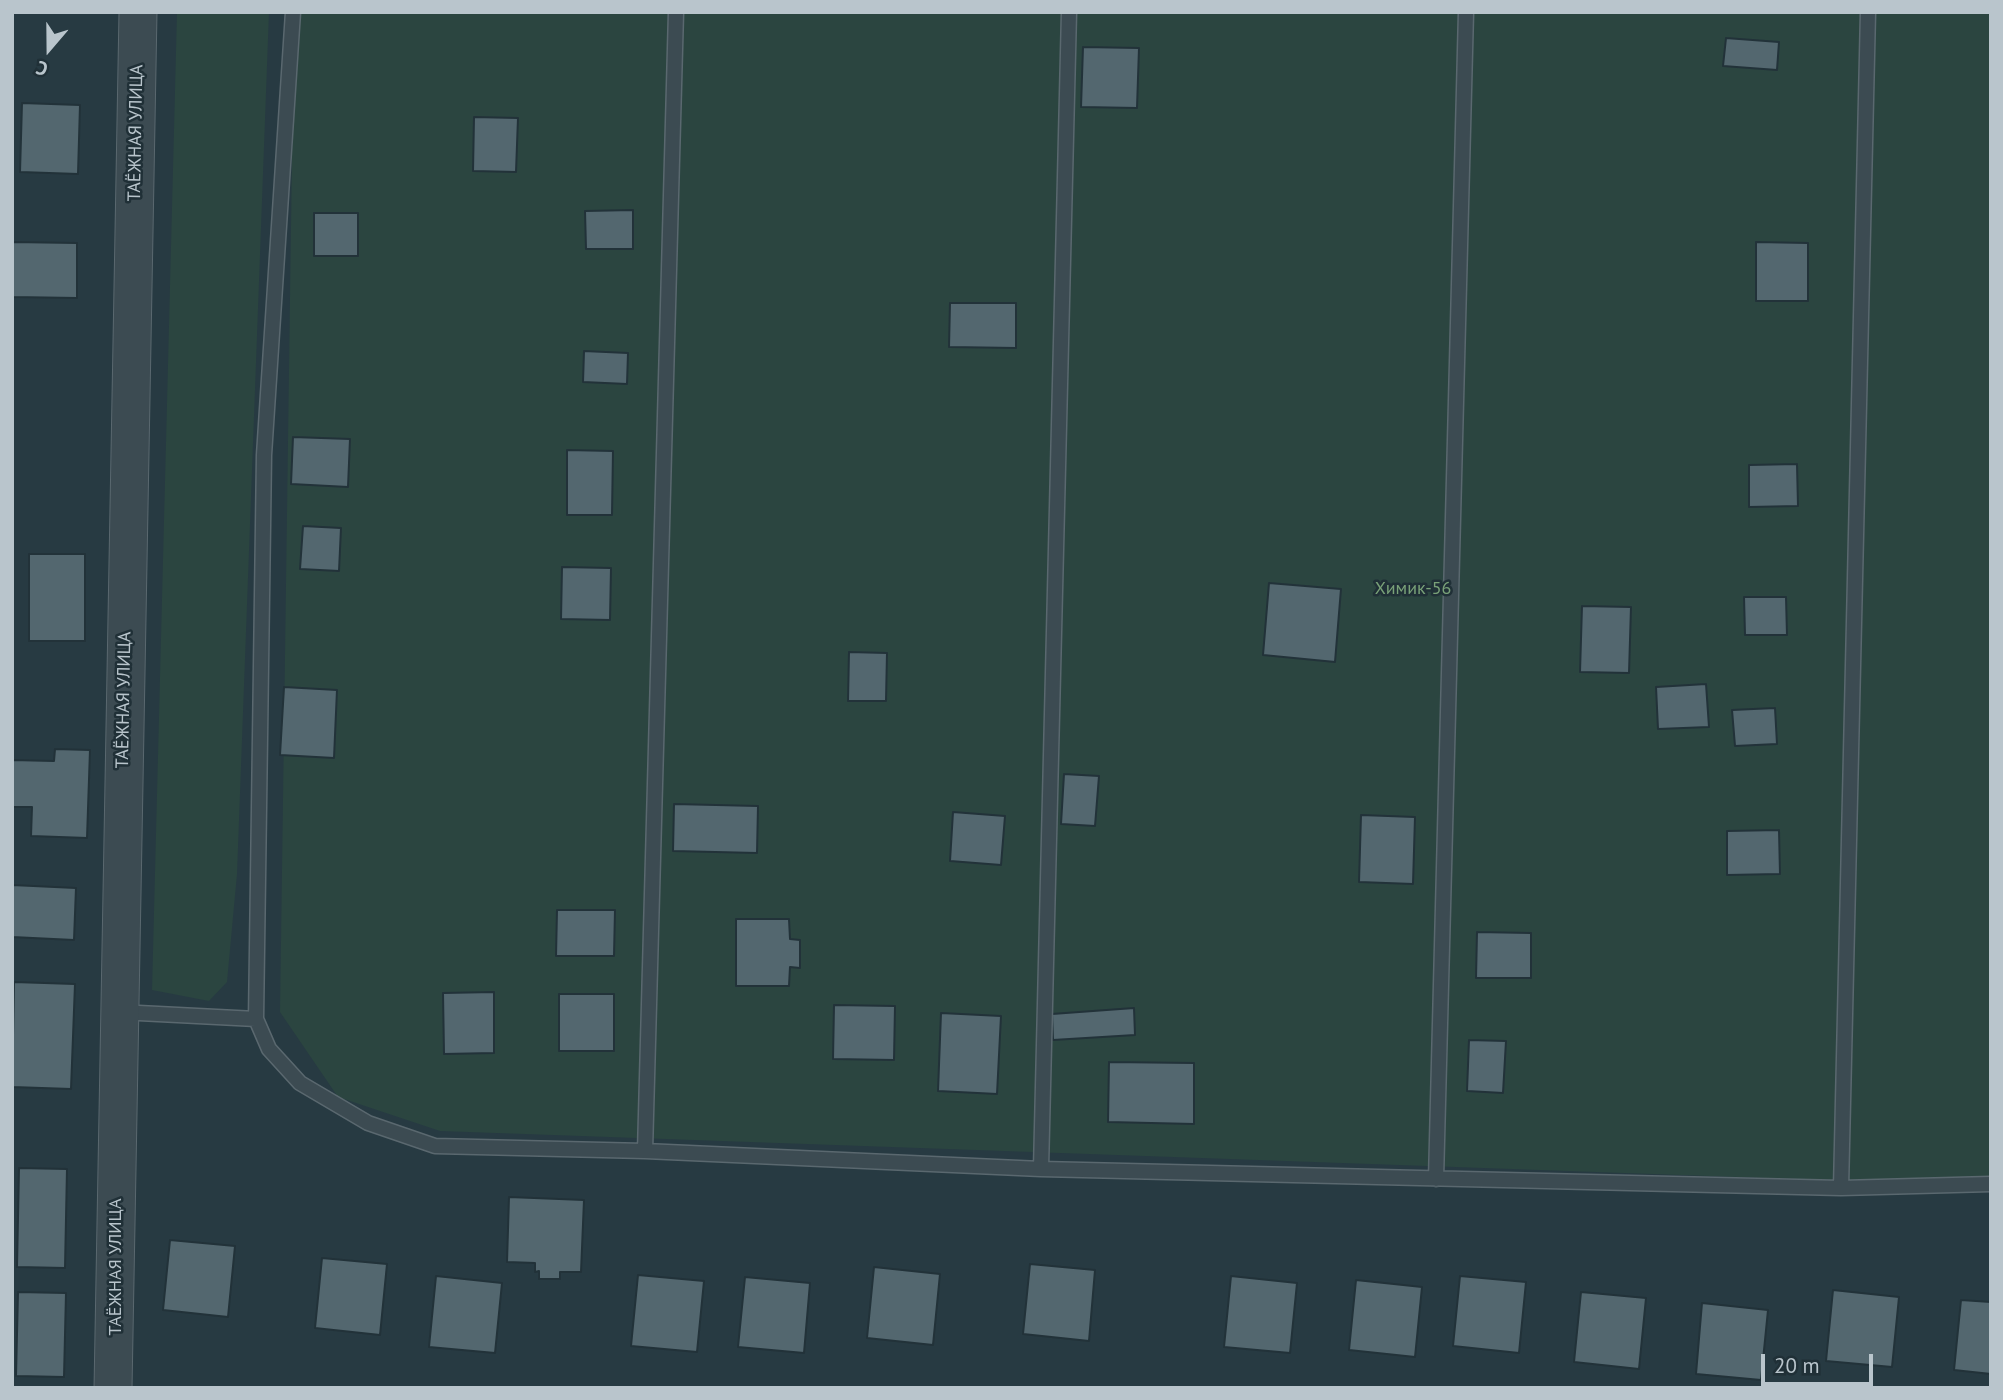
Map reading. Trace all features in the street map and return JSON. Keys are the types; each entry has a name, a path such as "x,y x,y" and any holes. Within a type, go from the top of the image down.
{"street":[{"name":"ТАЁЖНАЯ УЛИЦА","path":"113,1388 138,12"}],"lane":[{"path":"293,12 264,455 256,1019 269,1049 300,1083 368,1123 435,1146 645,1151 1041,1169 1436,1180 1841,1188 1991,1184"},
{"path":"645,1151 676,12"},
{"path":"1041,1169 1069,12"},
{"path":"1436,1180 1466,12"},
{"path":"1841,1188 1868,12"},
{"path":"118,1012 256,1019"}],"green space":[{"path":"177,12 269,12 237,874 227,982 209,1001 152,990"},
{"name":"Химик-56","path":"294,12 1991,12 1991,1186 440,1131 338,1097 280,1012"}],"building":[{"path":"1726,38 1779,42 1777,70 1723,66"},
{"path":"1083,47 1139,48 1137,108 1081,107"},
{"path":"22,103 80,105 78,174 20,172"},
{"path":"474,117 518,118 516,172 473,171"},
{"path":"633,210 633,249 586,249 585,211"},
{"path":"314,213 358,213 358,256 314,256"},
{"path":"12,242 77,243 77,298 12,297"},
{"path":"1756,242 1808,243 1808,301 1756,301"},
{"path":"950,303 1016,303 1016,348 949,347"},
{"path":"584,351 628,353 627,384 583,382"},
{"path":"293,437 350,439 348,487 291,484"},
{"path":"567,450 613,451 612,515 567,515"},
{"path":"1797,464 1798,506 1749,507 1749,465"},
{"path":"303,526 341,528 339,571 300,569"},
{"path":"29,554 85,554 85,641 29,641"},
{"path":"562,567 611,568 610,620 561,619"},
{"path":"1269,583 1341,589 1335,662 1263,655"},
{"path":"1744,597 1786,597 1787,635 1745,635"},
{"path":"1582,606 1631,607 1629,673 1580,672"},
{"path":"849,652 887,653 886,701 848,701"},
{"path":"1706,684 1709,727 1658,729 1656,687"},
{"path":"284,687 337,690 334,758 280,755"},
{"path":"1775,708 1777,744 1735,746 1732,710"},
{"path":"55,749 90,750 87,838 31,836 32,807 12,807 12,760 54,761"},
{"path":"1064,774 1099,776 1095,826 1061,824"},
{"path":"674,804 758,806 757,853 673,851"},
{"path":"953,812 1005,816 1001,865 950,861"},
{"path":"1361,815 1415,817 1413,884 1359,882"},
{"path":"1779,830 1780,874 1727,875 1727,831"},
{"path":"12,885 76,888 74,940 12,937"},
{"path":"557,910 615,910 614,956 556,956"},
{"path":"736,919 789,919 790,939 800,940 800,968 790,967 789,986 736,986"},
{"path":"1477,932 1531,933 1531,978 1476,978"},
{"path":"14,982 75,984 71,1089 12,1087"},
{"path":"494,992 494,1053 444,1054 443,993"},
{"path":"559,994 614,994 614,1051 559,1051"},
{"path":"834,1005 895,1006 894,1060 833,1059"},
{"path":"1134,1008 1135,1035 1053,1040 1052,1014"},
{"path":"941,1013 1001,1016 997,1094 938,1091"},
{"path":"1469,1040 1506,1041 1503,1093 1467,1091"},
{"path":"1109,1062 1194,1063 1194,1124 1108,1122"},
{"path":"19,1168 67,1169 65,1268 17,1267"},
{"path":"509,1197 584,1200 581,1272 560,1272 560,1279 539,1279 539,1271 535,1272 535,1263 507,1262"},
{"path":"170,1240 235,1246 228,1317 163,1310"},
{"path":"322,1258 387,1264 380,1335 315,1328"},
{"path":"1030,1264 1095,1270 1089,1341 1023,1334"},
{"path":"874,1267 940,1274 933,1345 867,1338"},
{"path":"638,1275 704,1281 697,1352 631,1346"},
{"path":"436,1276 502,1283 495,1353 429,1347"},
{"path":"1231,1276 1297,1283 1290,1353 1224,1347"},
{"path":"1460,1276 1526,1282 1519,1353 1453,1346"},
{"path":"745,1277 810,1283 804,1353 738,1347"},
{"path":"1356,1280 1422,1287 1415,1357 1349,1350"},
{"path":"1833,1290 1899,1297 1892,1367 1826,1361"},
{"path":"18,1292 66,1293 64,1377 16,1376"},
{"path":"1581,1292 1646,1298 1639,1369 1574,1362"},
{"path":"1961,1300 1991,1302 1991,1374 1954,1370"},
{"path":"1702,1303 1768,1310 1761,1380 1696,1374"}]}
